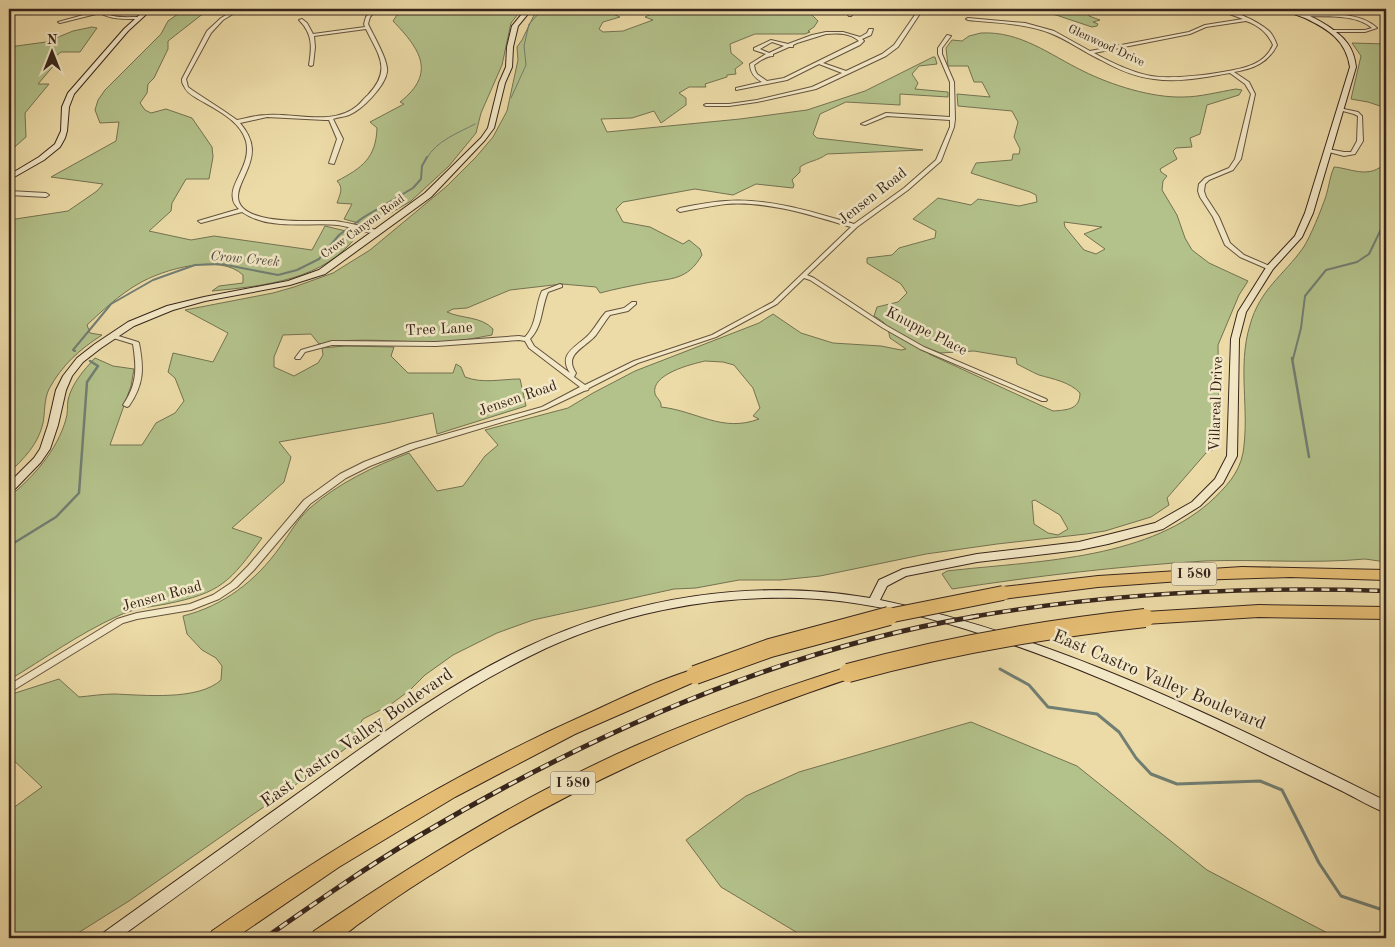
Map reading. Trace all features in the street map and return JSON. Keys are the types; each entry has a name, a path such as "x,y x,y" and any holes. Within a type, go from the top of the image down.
{"highway":[{"name":"I 580","path":"219,938 343,854 467,780 572,727 695,675 772,648 844,627 940,604 1003,593 1102,580 1190,574 1295,572 1386,575"},
{"name":"I 580","path":"321,938 454,850 581,779 711,721 848,673 983,640 1049,629 1145,618 1280,611 1386,613"}],"main road":[{"path":"9,178 58,145 64,136 66,100 138,18 149,9"},
{"name":"Crow Canyon Road","path":"9,489 28,471 45,449 61,390 68,376 80,360 112,336 152,315 188,303 290,283 316,275 331,267 428,195 488,133 494,118 502,83 509,67 510,46 515,26 529,9"},
{"name":"Villareal Drive","path":"873,603 883,583 903,573 977,558 1079,546 1160,526 1196,504 1219,481 1232,456 1235,339 1242,312 1270,268 1298,237 1309,213 1353,68 1353,59 1345,44 1331,31 1303,15 1286,9"},
{"name":"East Castro Valley Boulevard","path":"108,938 420,713 473,681 534,648 617,618 694,600 733,595 804,594 873,603 947,620 1028,645 1084,666 1208,719 1386,807"}],"street":[{"path":"239,9 222,19 209,32 184,79 186,87 190,91 236,122 248,140 250,154 246,171 235,191 234,197 242,210 257,217 279,222 332,222 378,232"},
{"path":"236,122 268,116 309,120 331,119 358,108 378,87 384,76 385,64 367,28 366,21 376,9"},
{"path":"640,12 645,9"},
{"path":"850,15 855,9"},
{"path":"706,104 729,105 814,88 884,55 896,46 921,9"},
{"name":"Glenwood Drive","path":"968,19 1040,28 1052,32 1131,72 1152,77 1177,79 1231,72 1257,65 1267,59 1276,45 1269,33 1245,20 1218,9"},
{"path":"60,22 99,11 115,17 138,18"},
{"path":"1303,15 1343,17 1363,21 1374,26 1374,30 1331,31"},
{"path":"1343,17 1365,31"},
{"path":"302,20 312,34 314,50 311,65"},
{"path":"1092,52 1190,33 1205,26 1245,20"},
{"path":"312,34 367,28"},
{"path":"738,89 785,79 858,44 862,40 861,38 869,34 871,30"},
{"path":"764,82 757,77 752,64 771,55 820,34 854,35 861,38"},
{"name":"Jensen Road","path":"9,689 120,621 190,607 216,597 234,585 252,568 307,502 343,476 367,464 413,446 544,408 636,362 714,336 775,303 855,226 906,189 938,161 954,119 952,82 940,54 940,48 949,36"},
{"path":"771,55 756,49 771,41 791,46"},
{"path":"820,63 847,73"},
{"path":"1231,72 1247,83 1253,94 1238,159 1231,169 1207,179 1202,184 1202,197 1216,217 1228,244 1242,256 1270,268"},
{"path":"1328,151 1344,154 1353,153 1360,141 1360,116 1341,109"},
{"path":"863,124 886,114 954,119"},
{"path":"331,119 340,139 332,164"},
{"path":"9,193 46,195"},
{"path":"680,210 717,202 761,203 791,207 855,226"},
{"path":"200,221 242,210"},
{"name":"Knuppe Place","path":"803,276 812,279 885,327 922,348 1044,400"},
{"path":"560,286 545,291 540,304 537,327 527,339 531,347 586,388"},
{"path":"570,377 573,373 569,368 568,358 573,350 591,336 608,313 626,310 634,302"},
{"path":"112,336 136,343 141,367 136,393 127,404"},
{"name":"Tree Lane","path":"298,358 303,351 332,343 436,344 527,339"}],"green space":[{"path":"185,9 209,9 168,41 168,49 154,78 148,84 147,93 140,103 145,110 151,113 166,109 192,118 212,147 213,157 209,179 186,179 172,203 171,211 149,231 191,240 214,236 312,250 325,226 358,234 345,249 329,262 311,271 273,283 212,291 219,286 243,283 243,275 233,268 206,264 162,273 131,288 87,325 90,333 102,335 72,358 54,380 47,393 43,423 38,438 9,473 9,220 68,211 97,191 103,184 51,177 116,141 119,122 100,123 95,110 98,100 105,90 161,34 168,21"},
{"path":"413,9 522,9 511,23 502,65 481,113 476,133 449,166 411,201 369,226 344,219 352,204 337,203 341,189 337,181 354,171 370,155 374,147 377,128 370,122 404,104 400,102 418,81 421,61 417,51 403,31 393,21 397,15"},
{"path":"537,9 612,9 606,11 620,17 603,22 599,29 603,32 623,31 653,20 645,17 662,9 791,9 811,14 818,21 808,31 810,32 805,34 755,34 730,44 731,53 743,63 735,69 736,74 727,75 727,77 705,84 706,87 689,87 679,93 686,98 686,105 661,123 654,111 632,118 601,119 607,132 740,119 807,110 865,91 933,57 935,57 937,64 919,66 912,74 918,83 915,89 948,92 948,97 900,94 900,105 846,102 820,114 813,134 817,138 923,150 827,154 800,167 800,172 792,180 793,188 756,184 733,195 695,189 623,202 616,209 623,222 650,227 683,244 689,240 700,249 702,255 696,263 690,270 678,277 600,293 596,287 562,284 510,290 467,308 453,309 447,312 483,322 493,329 492,335 466,340 424,342 349,340 319,344 311,334 283,335 274,357 274,367 294,376 318,363 323,355 322,348 345,346 394,347 391,356 408,373 453,373 456,364 461,367 465,377 472,379 485,381 520,379 526,406 437,434 433,413 279,442 291,457 284,482 232,528 262,538 241,565 223,583 212,590 185,600 135,610 118,616 76,638 9,680 9,497 35,472 57,442 66,419 68,400 75,382 95,358 113,366 134,369 131,386 110,445 142,445 156,423 175,413 184,401 175,378 168,372 173,353 213,362 228,333 185,310 273,293 333,273 370,250 447,186 493,137 507,111 518,60 517,47"},
{"path":"1025,9 1090,9 1089,16 1100,20 1093,22 1098,24 1092,27 1056,15"},
{"path":"92,27 97,28 80,52 61,52 47,63 55,64 38,84 49,84 25,113 26,137 9,152 9,47 46,42 73,31"},
{"path":"981,33 996,33 1022,40 1094,76 1119,86 1145,93 1183,97 1236,89 1242,90 1239,95 1207,105 1200,134 1190,138 1192,147 1176,148 1173,151 1177,159 1160,169 1167,176 1163,181 1162,190 1177,215 1185,238 1192,250 1209,263 1248,281 1239,295 1218,345 1218,441 1213,450 1206,453 1167,498 1169,505 1151,517 1105,531 926,554 820,576 780,580 739,580 696,588 674,589 533,620 497,633 453,655 425,675 410,690 390,705 363,719 346,748 331,760 129,901 70,938 9,938 9,811 42,787 9,756 9,695 59,679 79,697 114,694 155,696 185,694 211,687 221,680 222,666 216,658 202,650 187,634 183,616 212,606 249,581 271,559 310,508 332,491 356,476 409,453 437,491 463,486 485,456 498,445 485,430 568,408 635,371 759,323 773,314 801,333 833,343 906,349 890,338 886,325 874,316 877,307 898,302 907,293 901,284 867,263 867,258 892,255 899,248 935,238 936,231 913,219 938,198 971,205 978,199 1019,206 1037,202 1036,195 1030,192 971,173 976,163 1012,160 1013,154 1019,154 1020,149 1014,137 1018,122 1012,111 958,106 957,94 990,97 982,82 974,82 968,66 948,66 946,48 952,40 962,41 969,36","holes":["1064,222 1102,227 1084,234 1105,249 1096,254 1084,250 1065,227","933,350 940,353 974,351 1016,358 1017,364 1039,375 1061,381 1076,389 1080,393 1078,403 1071,408 1053,411 929,354","705,361 734,365 753,388 760,408 753,416 759,419 733,424 661,407 655,394 655,387 665,376 682,367","1035,500 1060,515 1068,529 1058,535 1048,533 1034,524 1032,501"]},
{"path":"1352,43 1386,44 1386,108 1351,99 1361,56"},
{"path":"1386,164 1386,562 1365,559 1205,561 1078,572 952,589 942,574 947,571 1050,560 1120,547 1153,536 1183,521 1216,497 1235,474 1243,453 1245,437 1244,357 1246,341 1254,313 1266,292 1306,243 1316,223 1334,167 1368,172 1374,171"},
{"path":"971,722 1077,766 1207,870 1337,938 806,938 721,887 686,840 746,796 799,772"}],"waterway":[{"name":"Crow Creek","path":"511,98 526,65 524,46 529,24 543,9"},
{"name":"Crow Creek","path":"427,158 442,142 475,124"},
{"name":"Crow Creek","path":"75,351 73,350 111,304 153,280 195,265 221,264 278,275 297,270 319,259 339,235 364,217 413,188 421,179 422,166 427,157"},
{"path":"1293,359 1301,328 1305,296 1326,270 1357,262 1369,254 1386,219"},
{"path":"1292,358 1309,457"},
{"name":"Crow Creek","path":"9,546 56,517 79,493 87,382 98,366 90,361"},
{"path":"1000,669 1029,685 1048,707 1097,714 1119,732 1136,758 1151,774 1177,784 1260,781 1282,790 1319,863 1341,896 1386,911"}],"railway":[{"path":"971,617 1074,602 1178,593 1281,590 1386,591"},
{"path":"265,938 359,873 417,837 483,799 618,731 688,700 759,673 831,650 904,631 978,616"}]}
